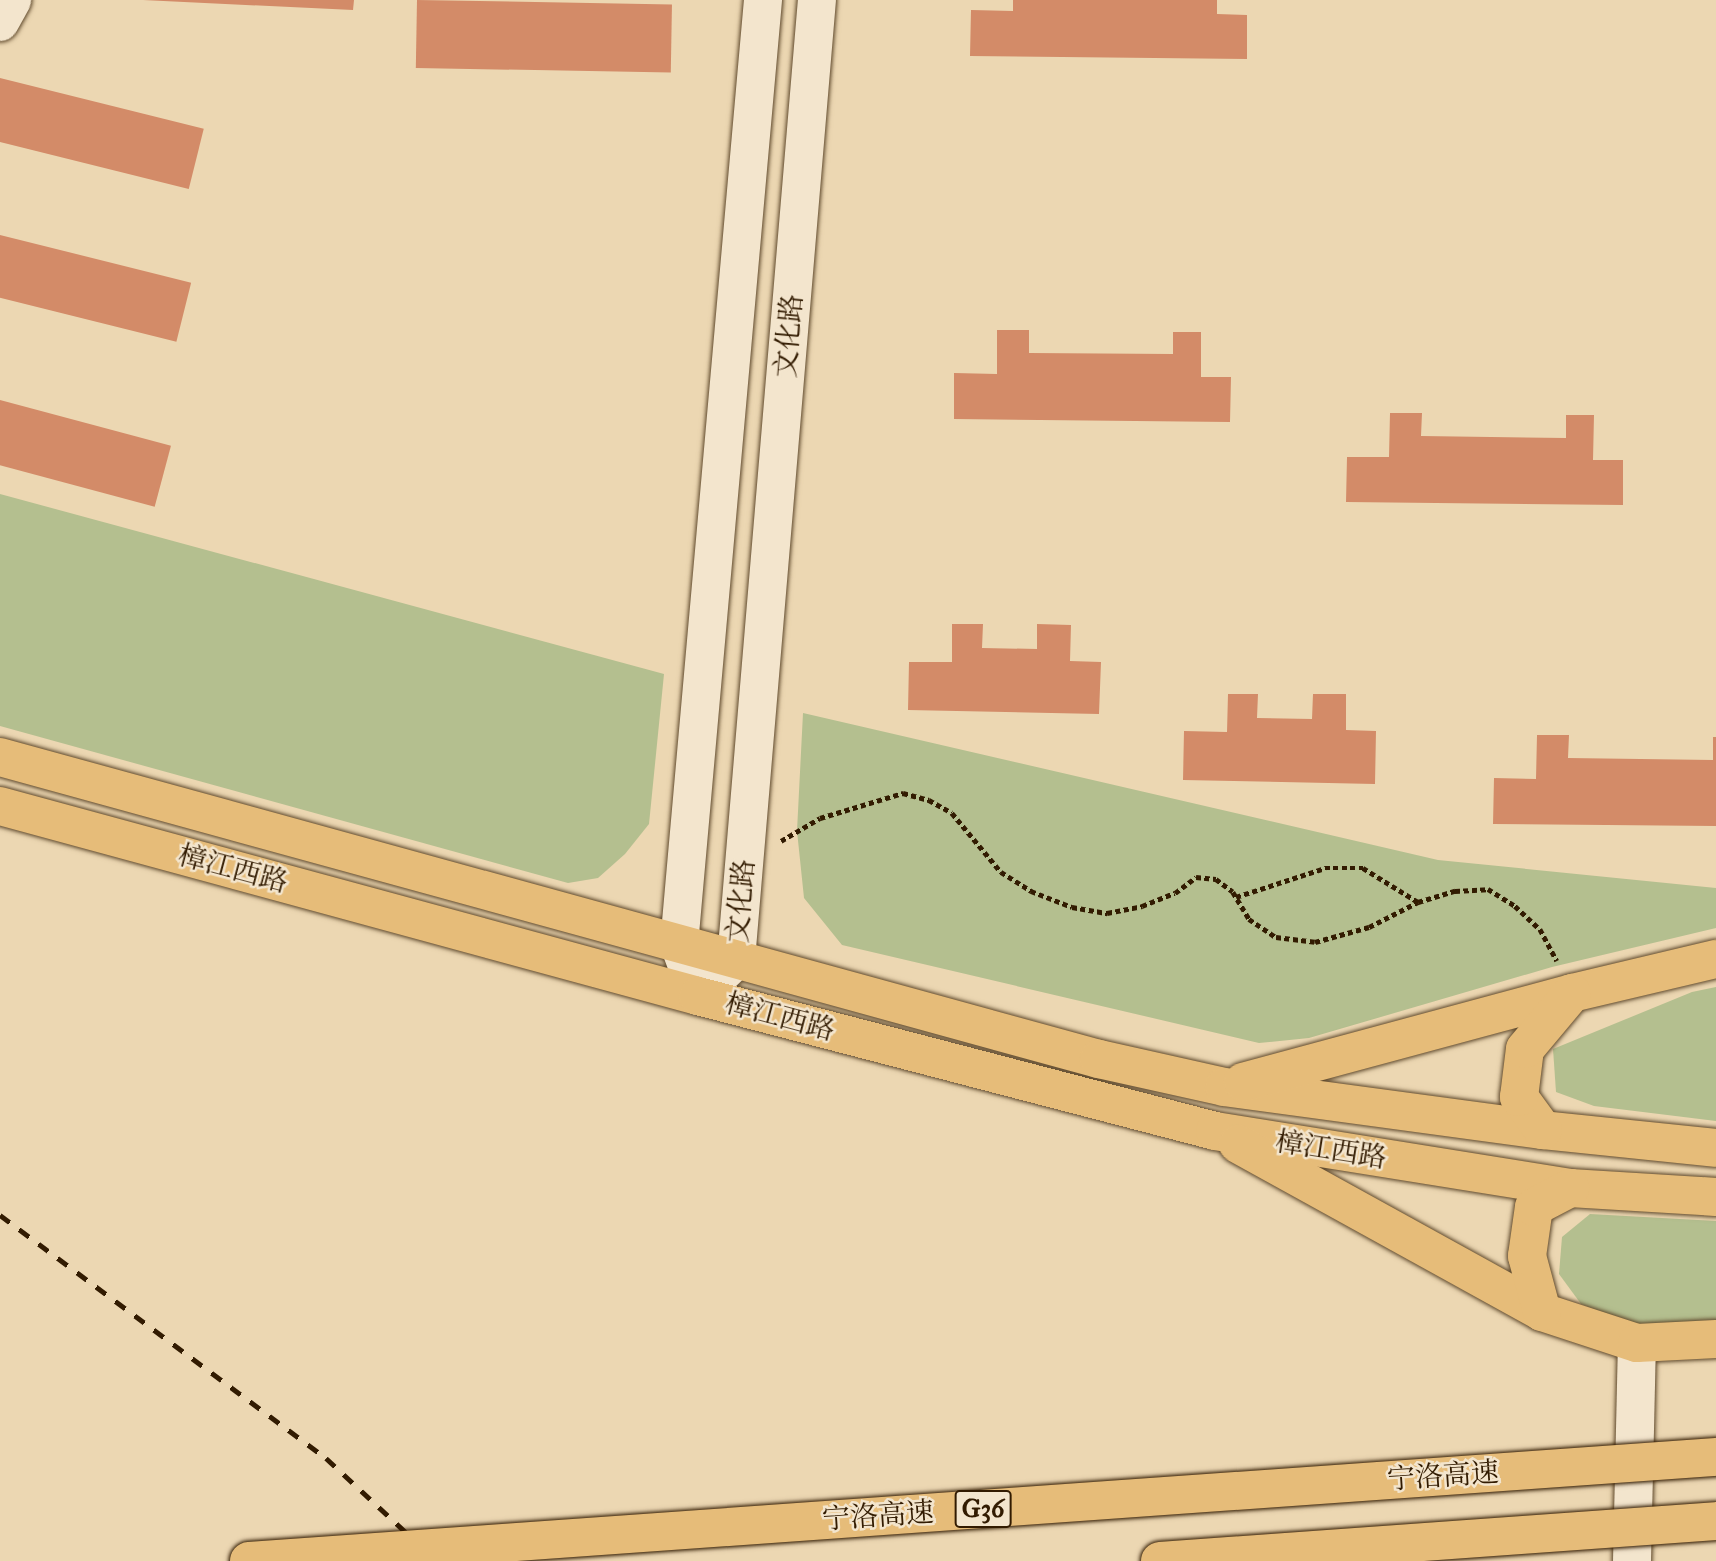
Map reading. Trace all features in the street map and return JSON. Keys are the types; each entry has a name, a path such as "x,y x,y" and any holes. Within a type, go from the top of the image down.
{"main road":[{"name":"樟江西路","path":"0,757 1099,1059 1224,1087 1543,1130 1716,1148"},
{"name":"樟江西路","path":"0,806 698,996 1215,1131 1570,1188 1716,1197"},
{"path":"1224,1087 1572,993 1716,959"},
{"path":"1543,1130 1518,1097 1525,1049 1572,993"},
{"path":"1215,1131 1542,1312 1637,1343 1716,1339"},
{"path":"1542,1312 1527,1256 1534,1207 1570,1188"},
{"name":"宁洛高速","path":"249,1561 1716,1457"},
{"path":"1160,1561 1716,1521"}],"street":[{"path":"0,22 12,0"},
{"name":"文化路","path":"763,0 679,944 698,996 736,960 817,0"},
{"path":"1633,1561 1637,1343"}],"path":[{"path":"744,863 820,818 902,793 929,800 952,813 1002,872 1031,891 1072,907 1107,913 1142,906 1175,893 1196,877 1216,879 1236,897 1250,919 1276,937 1315,942 1369,927 1418,902 1455,891 1488,890 1515,906 1540,929 1572,993"},
{"path":"1236,897 1325,869 1363,869 1418,902"}],"green space":[{"path":"0,494 664,674 649,824 625,854 598,878 568,883 0,726"},
{"path":"803,713 1438,860 1716,888 1716,928 1552,967 1309,1038 1259,1043 842,945 804,898 797,831"},
{"path":"1716,987 1716,1121 1594,1106 1556,1092 1553,1049 1692,992"},
{"path":"1590,1214 1716,1221 1716,1325 1629,1324 1581,1304 1559,1274 1562,1237"}],"building":[{"path":"143,0 354,0 353,10"},
{"path":"417,0 672,4 671,72 416,68"},
{"path":"1013,0 1217,0 1217,14 1247,15 1247,59 970,56 971,10 1013,11"},
{"path":"0,78 204,129 189,189 0,142"},
{"path":"0,235 191,283 176,342 0,298"},
{"path":"997,330 1029,330 1029,353 1173,354 1173,332 1201,332 1201,377 1231,377 1230,422 954,419 954,373 997,374"},
{"path":"0,400 171,446 155,507 0,465"},
{"path":"1390,413 1422,413 1421,436 1566,438 1566,415 1594,415 1593,460 1623,460 1623,505 1346,502 1347,457 1389,457"},
{"path":"952,624 983,624 982,648 1037,649 1037,624 1071,625 1070,661 1101,662 1099,714 908,710 909,662 952,662"},
{"path":"1228,694 1258,694 1257,718 1312,719 1313,694 1346,694 1346,730 1376,731 1375,784 1183,780 1184,731 1227,732"},
{"path":"1537,735 1569,735 1568,758 1713,760 1713,737 1716,737 1716,826 1493,824 1494,778 1536,779"}],"railway":[{"path":"0,1215 326,1458 437,1561"}]}
